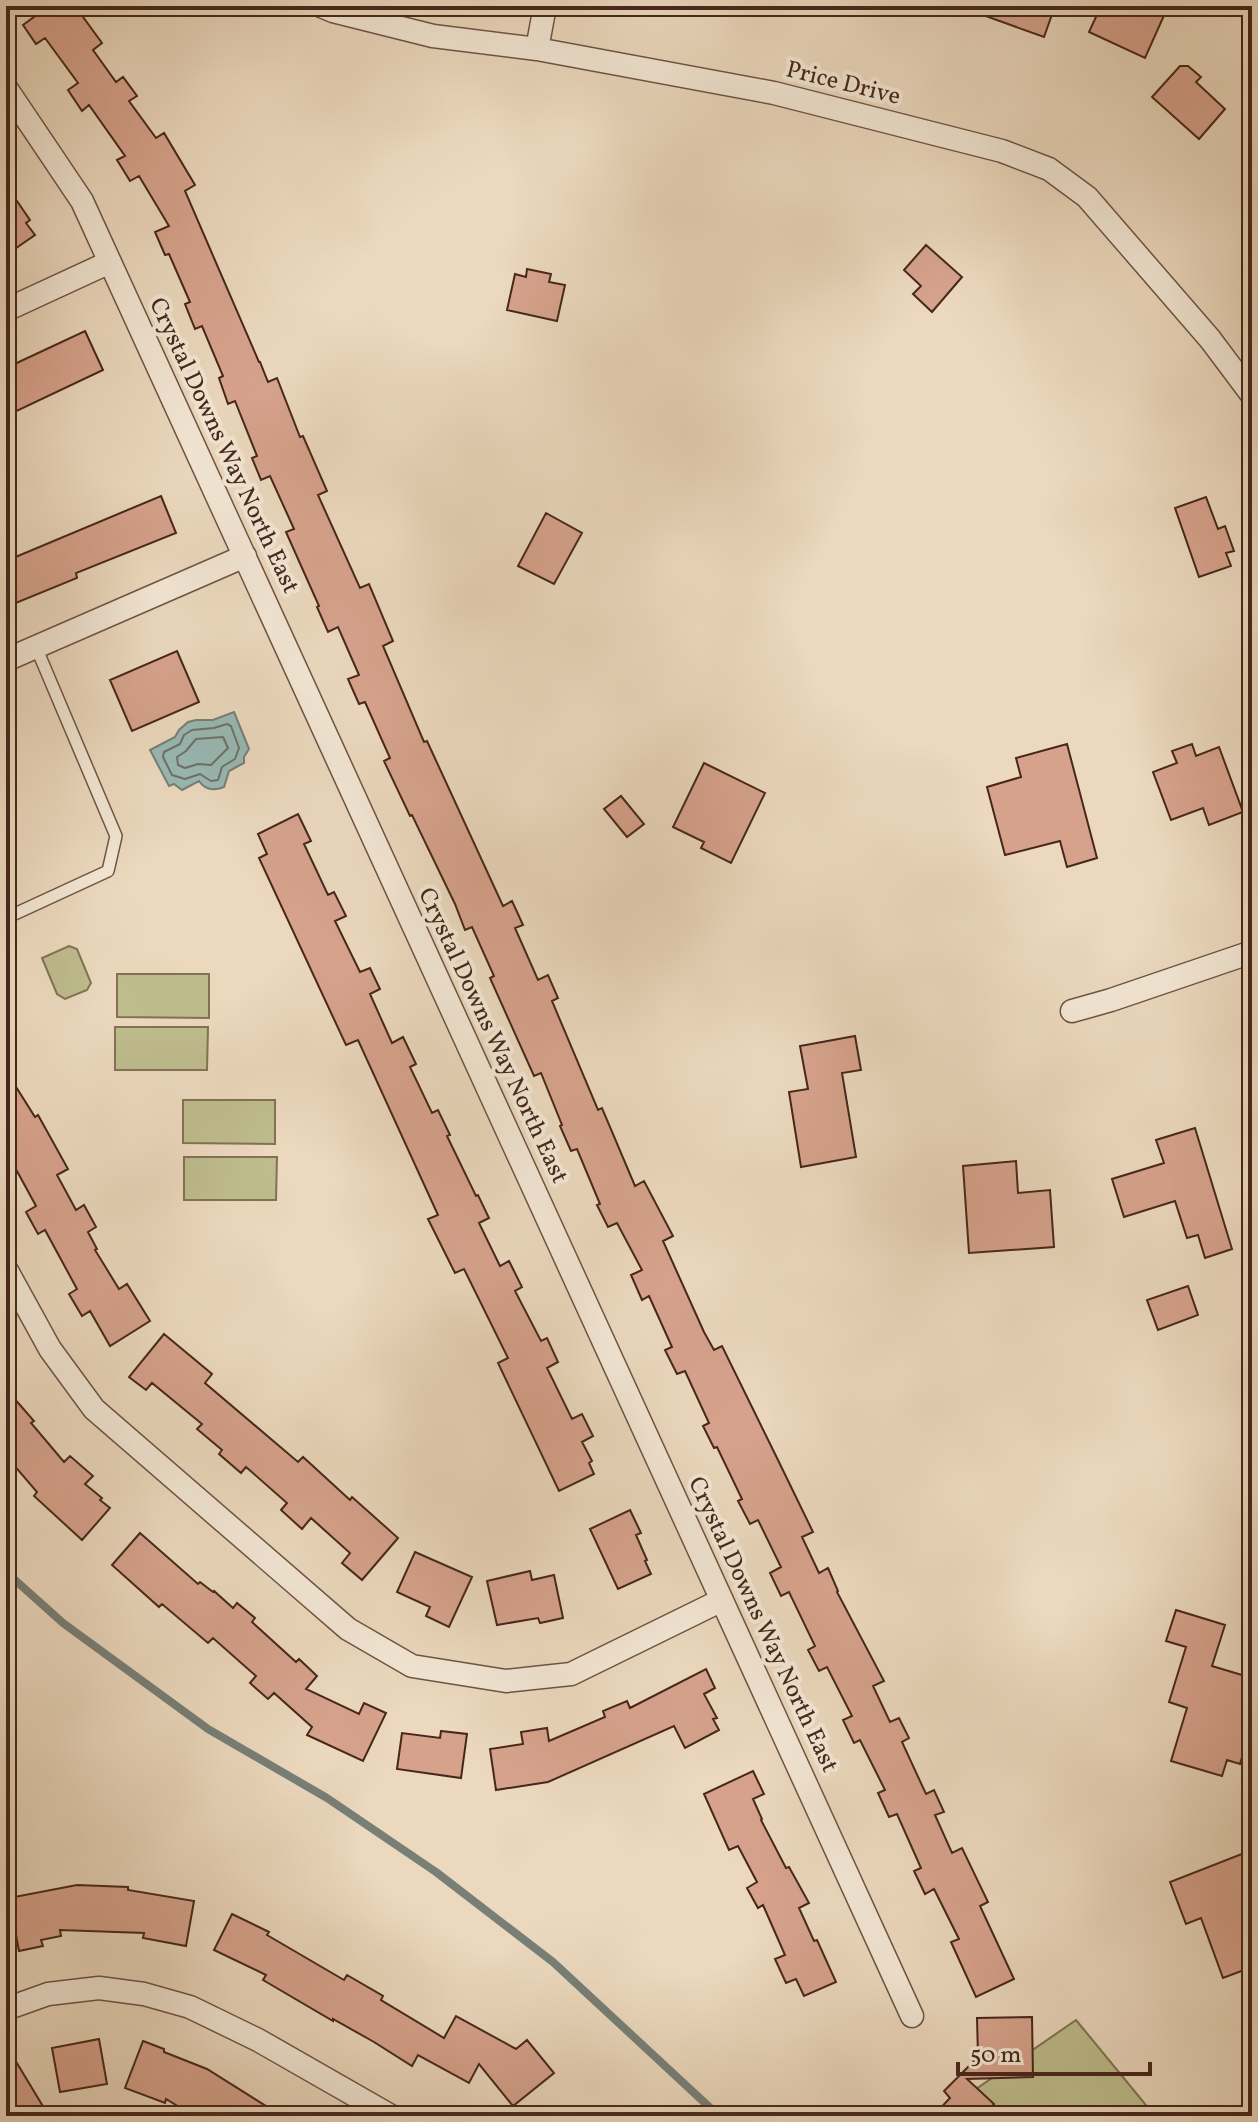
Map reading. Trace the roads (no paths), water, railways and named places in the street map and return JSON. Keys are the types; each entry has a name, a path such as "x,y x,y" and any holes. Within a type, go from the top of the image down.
{"street":[{"name":"Price Drive","path":"321,6 433,36 537,49 774,93 1002,151 1049,169 1087,197 1210,339 1252,395"},
{"path":"537,49 545,6"},
{"name":"Crystal Downs Way North East","path":"6,88 82,201 912,2016"},
{"path":"6,310 110,262"},
{"path":"6,660 245,556"},
{"path":"1072,1011 1252,952"},
{"path":"6,1269 50,1349 94,1409 348,1629 412,1666 506,1681 571,1674 722,1600"},
{"path":"6,2009 48,1994 99,1988 179,2003 258,2040 391,2116"}],"lane":[{"path":"6,918 108,871 116,836 36,647"}],"water":[{"path":"234,712 249,749 244,763 229,771 224,787 210,789 199,781 182,790 174,784 169,786 150,750 175,737 188,722 213,720"}],"waterway":[{"path":"6,1572 63,1623 208,1729 327,1798 436,1872 553,1962 719,2116"}]}
